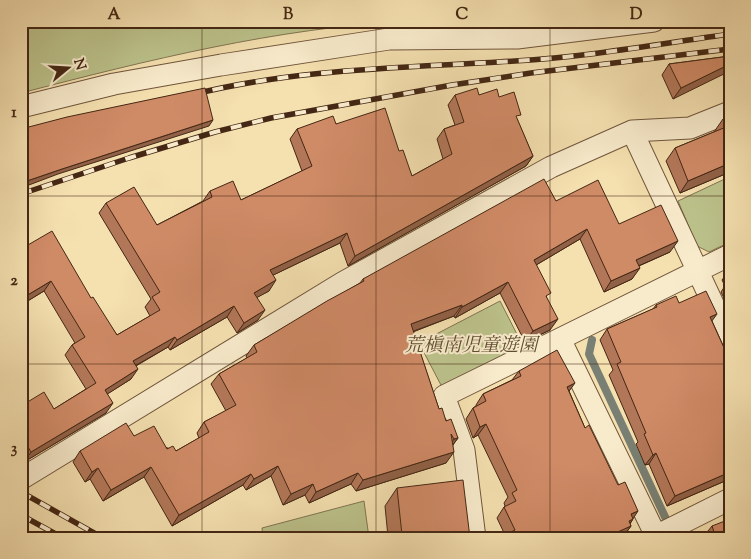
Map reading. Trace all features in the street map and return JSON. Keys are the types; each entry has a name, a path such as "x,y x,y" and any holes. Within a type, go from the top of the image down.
{"street":[{"path":"21,107 114,84 221,65 390,39 517,38 654,21"},
{"path":"21,479 342,283 551,167 632,131 690,128 730,112"},
{"path":"632,131 730,340"},
{"path":"476,538 464,450 444,396 730,255"},
{"path":"560,339 655,537 730,499"}],"green space":[{"path":"21,21 408,21 359,25 261,38 117,69 21,93"},
{"path":"476,21 552,21 517,31"},
{"path":"729,177 730,242 709,252 697,246 678,201"},
{"name":"荒槇南児童遊園","path":"500,301 523,346 442,387 419,343"},
{"path":"364,501 369,538 263,538 262,528"}],"building":[{"path":"730,56 730,64 681,88 669,64"},
{"path":"205,88 213,120 21,183 21,129 67,117"},
{"path":"477,88 479,95 497,89 499,97 514,92 521,115 516,116 533,156 355,256 347,233 270,270 276,280 254,293 265,310 244,323 234,306 177,340 175,337 133,361 138,369 105,390 113,403 31,452 21,435 21,406 44,392 54,409 96,383 72,345 85,337 51,281 21,299 21,249 52,231 91,298 93,297 117,335 160,310 152,297 160,292 106,203 134,187 157,225 212,197 210,191 233,181 241,200 312,166 297,129 333,116 336,124 385,108 399,151 403,150 412,176 452,154 444,129 464,122 455,95"},
{"path":"730,116 730,163 688,181 675,148 726,127 723,119"},
{"path":"544,179 556,201 598,180 619,224 661,205 678,241 636,260 640,268 611,281 587,229 534,260 551,293 546,296 558,319 533,331 508,282 462,307 462,305 411,324 439,409 442,408 446,421 451,419 458,438 454,439 451,434 454,452 363,480 358,473 316,492 313,484 291,494 278,466 254,479 251,474 179,515 151,467 111,490 98,468 92,472 80,451 126,423 134,436 154,426 167,449 173,446 176,451 209,432 204,422 236,405 219,374 257,352 254,345 364,281 363,279"},
{"path":"706,291 717,314 710,317 730,361 730,472 675,496 656,453 653,455 644,434 646,433 617,364 621,362 607,329 657,307 656,305 676,296 679,303"},
{"path":"557,350 575,383 567,387 585,428 589,425 618,485 625,482 638,511 631,514 633,519 629,521 631,526 611,535 610,533 597,538 501,538 515,530 504,507 516,501 512,493 517,490 486,424 480,427 473,408 486,401 483,394 521,376 519,371"},
{"path":"463,480 470,538 383,538 402,535 397,488"},
{"path":"730,519 730,538 716,538 712,526"}],"waterway":[{"path":"592,340 589,354 666,519"}],"railway":[{"path":"191,95 271,79 312,74 542,59 623,50 730,34"},
{"path":"21,194 129,158 215,132 271,118 452,85 531,73 730,49"},
{"path":"21,492 103,538"},
{"path":"21,515 63,538"}]}
